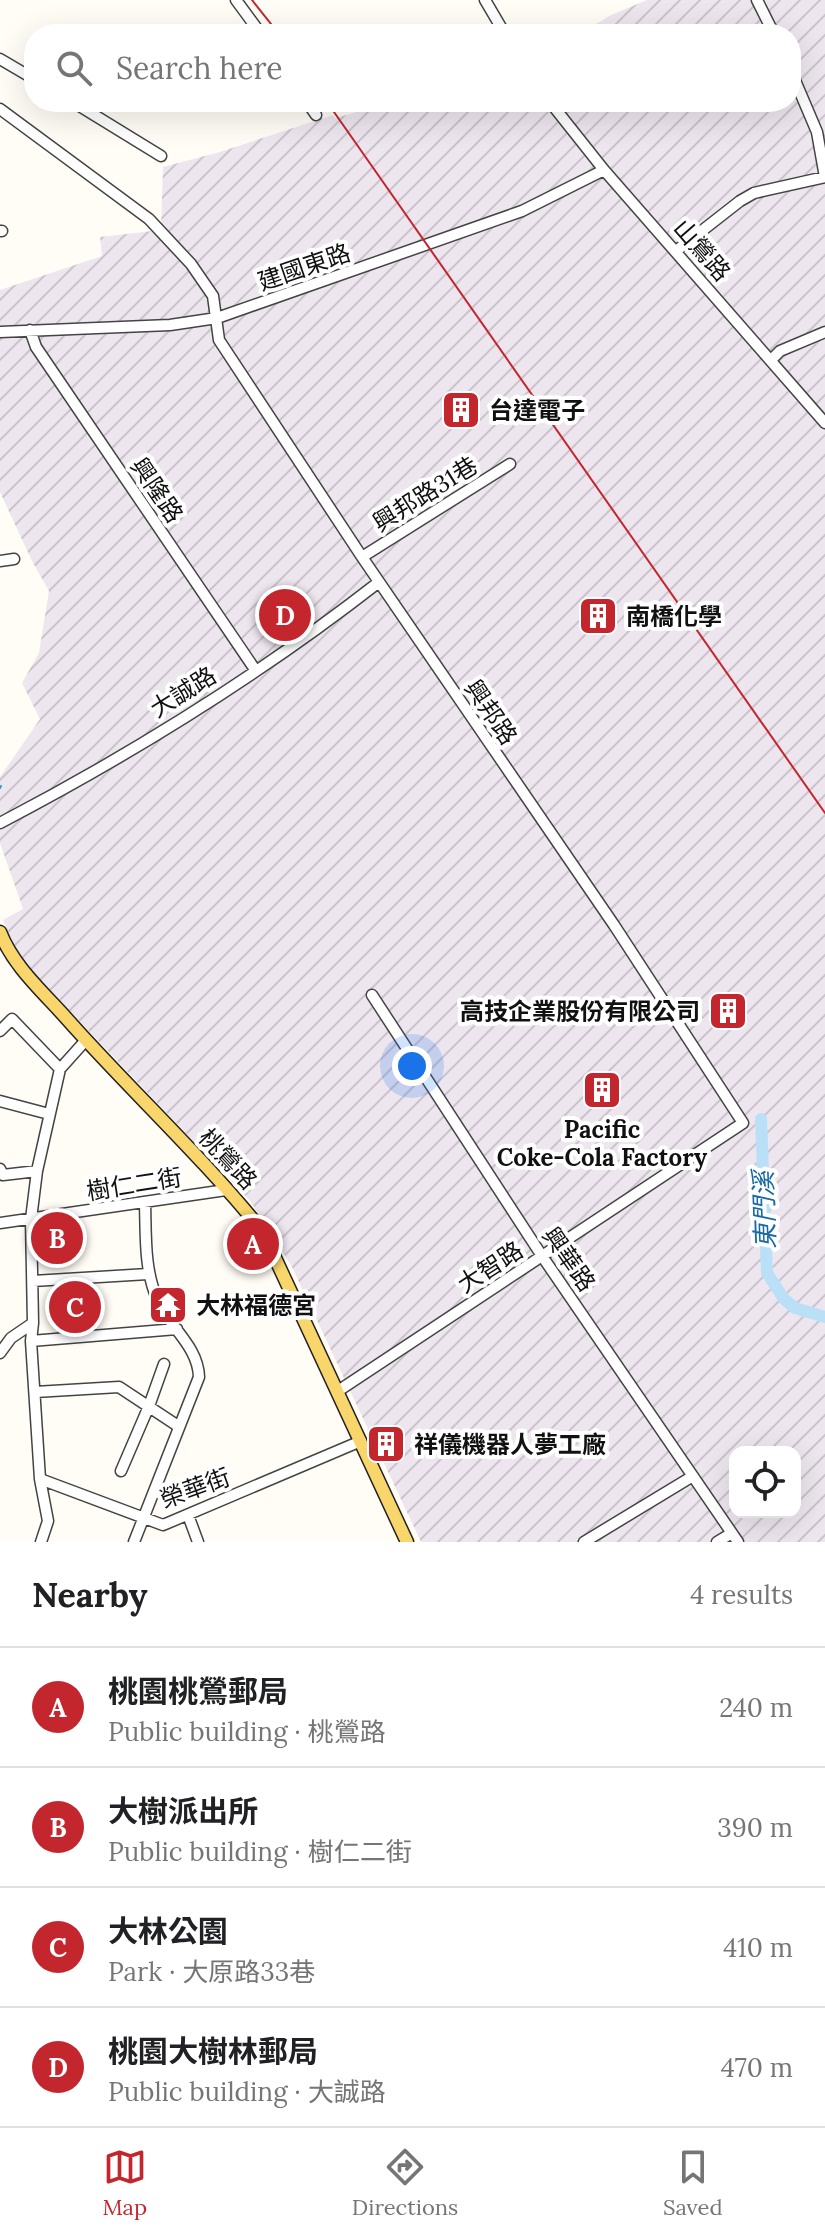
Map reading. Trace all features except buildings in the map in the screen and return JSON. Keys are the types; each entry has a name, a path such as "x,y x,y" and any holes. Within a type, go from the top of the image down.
{"main road":[{"name":"桃鶯路","path":"0,932 4,952 263,1232 407,1542"}],"street":[{"path":"485,0 499,24"},
{"path":"757,0 769,24"},
{"path":"239,4 254,24"},
{"path":"0,59 24,73"},
{"path":"676,251 754,193 825,177 817,132 801,94"},
{"name":"興邦路","path":"0,109 149,219 191,264 213,296 219,340 362,557 614,925 743,1123"},
{"path":"89,112 161,156"},
{"name":"山鶯路","path":"558,112 604,170 825,423"},
{"name":"建國東路","path":"0,332 170,325 217,318 522,211 604,170"},
{"name":"興隆路","path":"30,330 36,347 256,671"},
{"path":"771,360 780,351 825,332"},
{"name":"興邦路31巷","path":"362,557 510,464"},
{"path":"0,561 14,559"},
{"name":"大誠路","path":"0,823 61,791 256,671 312,634 379,582"},
{"name":"興華路","path":"372,995 542,1256 735,1538"},
{"path":"0,1031 12,1019 60,1069"},
{"path":"41,1542 48,1521 40,1479 31,1341 31,1219 37,1171 60,1069 86,1040"},
{"path":"0,1101 49,1114"},
{"name":"大智路","path":"338,1391 743,1123"},
{"path":"0,1169 3,1175 37,1171"},
{"name":"樹仁二街","path":"0,1223 226,1190"},
{"path":"134,1542 199,1377 199,1362 159,1304 148,1274 145,1202"},
{"path":"33,1281 148,1274"},
{"path":"0,1353 11,1338 33,1323"},
{"path":"31,1341 177,1329"},
{"path":"121,1471 164,1364"},
{"path":"35,1392 119,1387 178,1426"},
{"name":"榮華街","path":"40,1479 163,1525 361,1441"},
{"path":"584,1542 693,1476"},
{"path":"188,1515 198,1542"},
{"path":"717,1542 735,1538"}],"shaded area":[{"path":"647,0 825,0 825,1542 421,1542 291,1265 251,1202 18,956 3,920 23,909 0,843 0,777 40,719 22,683 39,653 49,591 0,492 0,290 102,256 100,237 161,230 163,167 333,115 335,118 357,112 801,112 801,24 597,24"}],"green space":[{"path":"92,1277 96,1334 57,1337 55,1281"}],"waterway":[{"name":"東門溪","path":"761,1119 767,1273 784,1299 795,1308 825,1317"}],"railway":[{"path":"252,0 271,24"},
{"path":"334,112 825,813"}],"place":[{"name":"台達電子","path":"461,410"},
{"name":"桃園大樹林郵局","path":"285,615"},
{"name":"南橋化學","path":"598,616"},
{"name":"高技企業股份有限公司","path":"728,1011"},
{"name":"Pacific Coke-Cola Factory","path":"602,1090"},
{"name":"大樹派出所","path":"57,1238"},
{"name":"桃園桃鶯郵局","path":"253,1244"},
{"name":"大林福德宮","path":"168,1305"},
{"name":"大林公園","path":"75,1307"},
{"name":"祥儀機器人夢工廠","path":"386,1444"}]}
